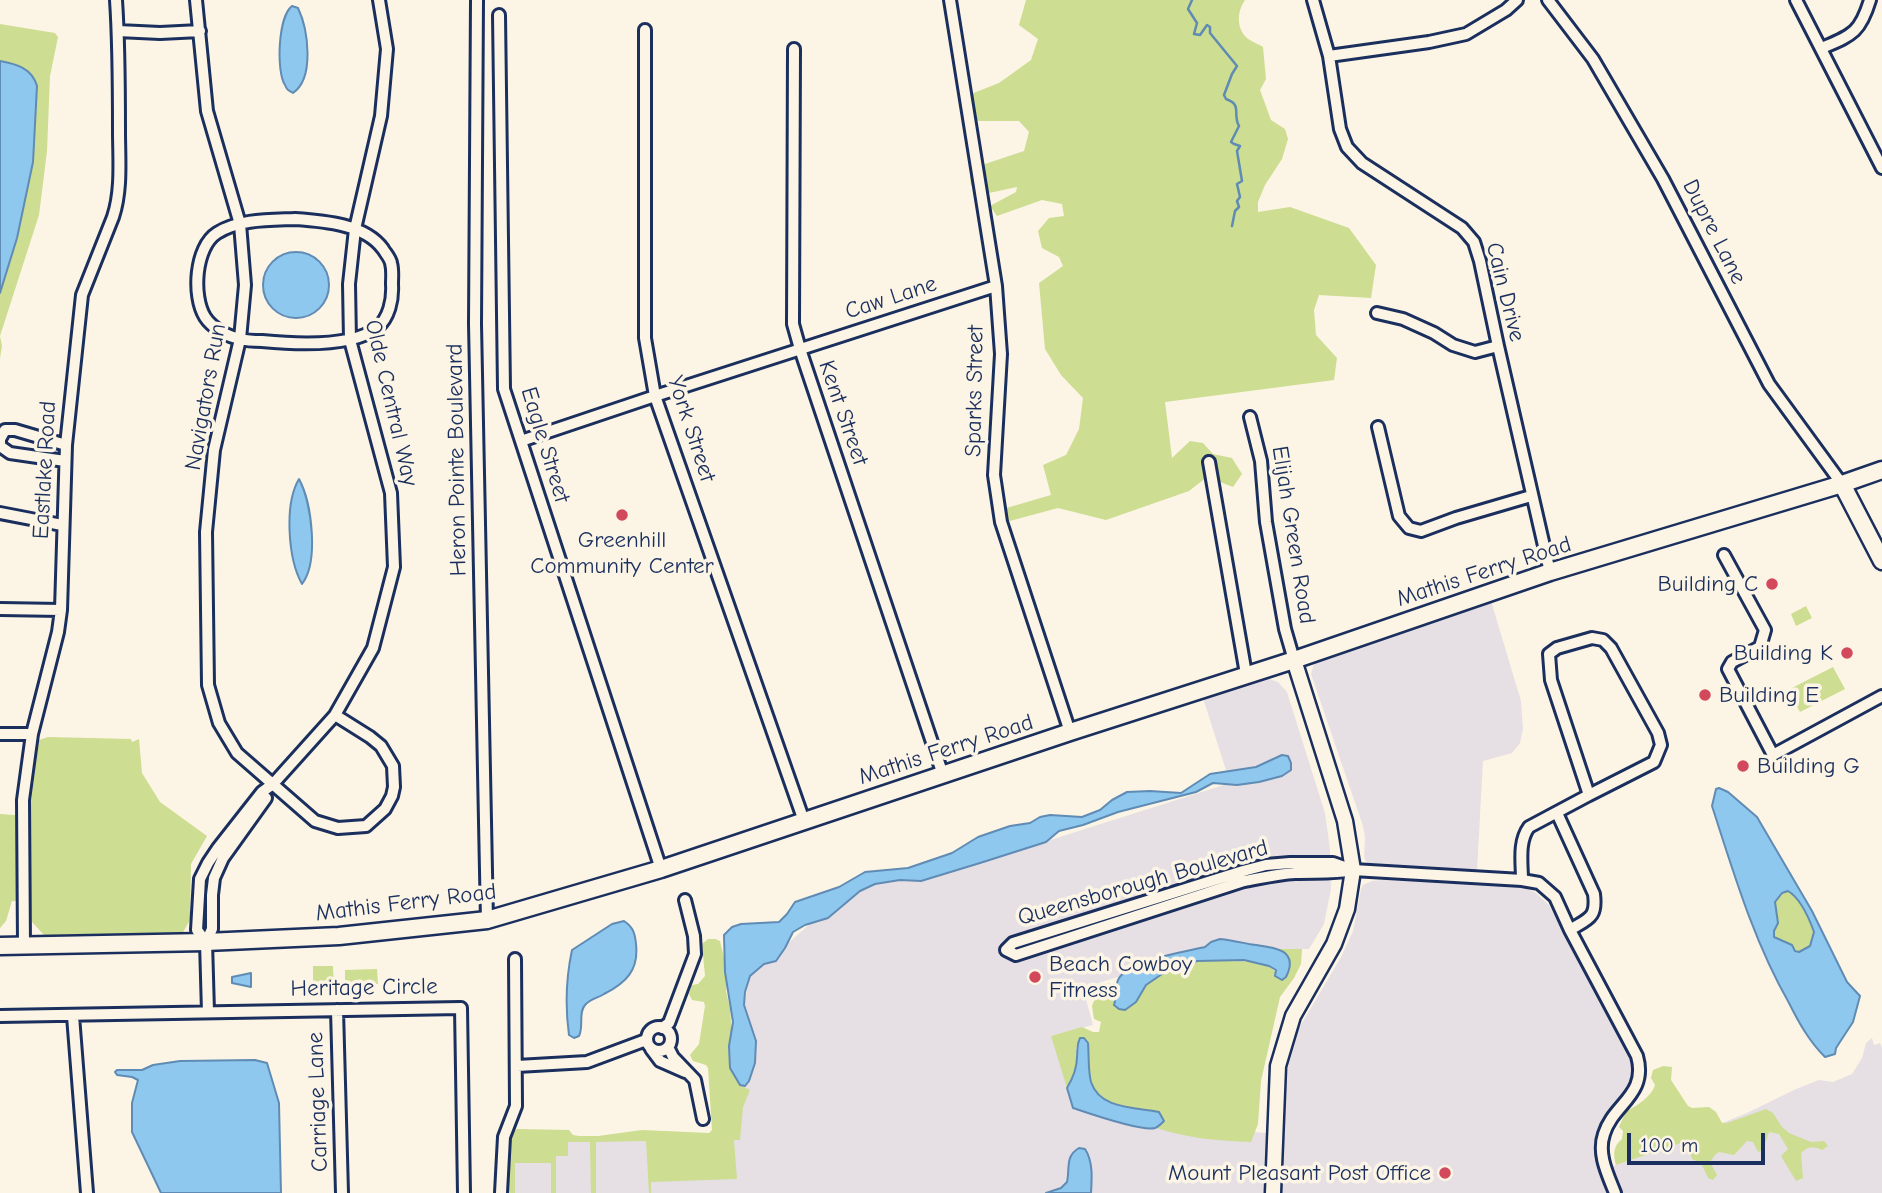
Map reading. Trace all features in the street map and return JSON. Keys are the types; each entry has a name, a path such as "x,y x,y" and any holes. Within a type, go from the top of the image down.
{"main road":[{"name":"Mathis Ferry Road","path":"0,946 339,936 487,920 661,869 1294,660 1550,572 1882,470"},
{"path":"1842,484 1882,561"}],"street":[{"name":"Eastlake Road","path":"24,946 23,800 32,734 61,610 66,445 82,295 113,217 119,179 117,0"},
{"name":"Navigators Run","path":"196,0 208,111 240,224 245,285 240,339 214,450 206,531 208,685 219,723 237,753 273,784"},
{"name":"Olde Central Way","path":"206,942 212,929 214,878 223,858 273,784 335,715 373,648 394,567 391,493 350,340 349,284 355,229 381,116 387,50 379,0"},
{"name":"Heron Pointe Boulevard","path":"477,0 475,324 487,920"},
{"name":"Sparks Street","path":"950,0 996,286 1001,354 994,475 1001,522 1070,732"},
{"name":"Cain Drive","path":"1313,0 1329,56 1340,129 1347,147 1362,163 1462,228 1474,242 1550,572"},
{"path":"1329,56 1429,43 1466,34 1506,10 1517,0"},
{"name":"Dupre Lane","path":"1548,0 1593,60 1664,179 1769,384 1842,484"},
{"path":"1796,0 1882,168"},
{"path":"1822,48 1854,33 1862,23 1870,0"},
{"name":"Eagle Street","path":"499,15 503,389 661,869"},
{"name":"York Street","path":"645,30 645,338 655,396 804,821"},
{"path":"118,31 200,31"},
{"name":"Kent Street","path":"794,49 793,324 943,775"},
{"path":"264,220 324,221 355,229 377,241 391,260 393,290 388,314 376,328 350,340 301,344 240,339 222,332 206,318 198,301 199,264 204,246 217,233 240,224 264,220"},
{"name":"Caw Lane","path":"521,441 996,286"},
{"path":"1377,313 1403,319 1453,345 1475,352 1497,346"},
{"name":"Elijah Green Road","path":"1250,417 1261,461 1266,522 1294,660"},
{"path":"1378,427 1399,516 1409,528 1422,531 1456,517 1531,496"},
{"path":"65,461 10,453 3,449 0,440 5,430 15,429 66,445"},
{"path":"1209,462 1247,674"},
{"path":"0,513 62,525"},
{"path":"1724,555 1765,630 1760,647 1732,662 1728,669 1773,755 1882,696"},
{"path":"0,609 61,610"},
{"path":"1522,880 1522,843 1529,827 1654,762 1661,745 1658,733 1611,648 1603,640 1592,638 1558,648 1549,654 1551,680 1590,795"},
{"path":"1273,1193 1278,1066 1293,1017 1334,944 1347,909 1353,870 1345,821 1294,660"},
{"path":"273,784 315,821 327,826 366,826 380,815 389,803 394,787 393,766 381,746 335,715"},
{"path":"0,734 32,734"},
{"path":"1557,813 1594,894 1595,908 1592,916 1570,930"},
{"name":"Queensborough Boulevard","path":"1333,863 1353,870 1333,874 1298,873 1244,881 1016,955 1006,950 1013,943 1266,865 1333,863"},
{"path":"1353,870 1522,880 1539,883 1555,897 1637,1056 1641,1069 1630,1096 1603,1134 1603,1162 1615,1193"},
{"path":"662,1028 668,1023 695,954 694,936 685,900"},
{"path":"206,942 208,1012"},
{"path":"501,1193 504,1137 516,1106 515,959"},
{"name":"Heritage Circle","path":"0,1016 461,1007 464,1193"},
{"name":"Carriage Lane","path":"337,1010 342,1193"},
{"path":"74,1016 87,1193"},
{"path":"517,1066 587,1062 649,1045 660,1052 668,1047 671,1038 667,1030 662,1028 649,1031 649,1045 660,1061 690,1074"},
{"path":"668,1047 673,1057 695,1080 703,1119"}],"shaded area":[{"path":"1491,601 1521,701 1523,729 1520,743 1512,753 1483,761 1477,871 1373,866 1367,863 1364,857 1363,826 1311,674 1315,660"},
{"path":"1264,677 1278,682 1287,692 1325,813 1330,849 1331,889 1324,924 1309,949 1203,950 1083,988 1093,1025 1051,1036 1170,1127 1285,1134 1285,1078 1299,1028 1341,957 1353,931 1363,885 1383,880 1522,886 1536,893 1549,905 1633,1068 1628,1090 1599,1126 1596,1141 1598,1161 1609,1193 507,1193 516,1138 733,1140 744,1005 750,976 856,884 894,876 921,881 1230,783 1203,698"},
{"path":"1872,1038 1874,1045 1880,1043 1882,1048 1882,1193 1621,1193 1613,1166 1698,1137 1722,1123 1819,1080 1833,1082 1852,1074 1862,1058 1866,1043"}],"green space":[{"path":"1026,0 1245,0 1239,14 1239,24 1247,38 1263,47 1266,79 1260,90 1271,120 1285,129 1288,139 1282,159 1265,185 1258,202 1258,212 1290,207 1349,228 1376,265 1371,298 1319,295 1314,310 1316,335 1337,358 1334,380 1165,402 1172,458 1190,441 1203,443 1213,454 1232,458 1242,474 1233,487 1207,477 1189,491 1106,520 1058,508 1006,522 1003,509 1051,495 1043,465 1066,455 1079,429 1083,398 1061,375 1045,349 1039,283 1063,266 1059,257 1042,248 1038,231 1049,218 1064,216 1062,204 1042,200 997,216 990,206 1016,192 1017,187 989,193 971,185 970,177 982,165 1024,151 1029,132 1019,121 979,121 960,112 971,94 999,83 1031,60 1038,39 1019,25"},
{"path":"0,24 55,33 58,37 50,76 47,151 39,215 0,336"},
{"path":"1806,606 1812,618 1796,626 1791,614"},
{"path":"1833,667 1845,689 1800,712 1788,690"},
{"path":"48,737 131,739 132,742 139,739 142,773 160,802 207,836 191,864 190,920 182,934 44,935 32,922 31,901 12,901 6,921 0,928 0,814 14,815 30,809 39,740"},
{"path":"1788,891 1800,903 1814,932 1810,946 1799,952 1774,937 1778,923 1775,902 1782,893"},
{"path":"708,939 720,941 728,975 726,991 735,1076 740,1085 750,1090 743,1107 740,1140 734,1140 737,1179 651,1182 649,1193 646,1141 596,1142 596,1193 591,1193 590,1142 568,1142 568,1156 556,1156 556,1193 551,1193 551,1163 515,1163 515,1193 507,1193 511,1133 517,1129 569,1130 573,1135 579,1136 642,1130 709,1133 712,1130 708,1068 693,1061 690,1055 699,1044 705,1006 704,1002 692,1000 689,994 692,985 698,984 705,976 702,944"},
{"path":"1279,949 1302,949 1301,964 1280,997 1261,1081 1258,1124 1251,1142 1203,1138 1157,1128 1164,1121 1159,1112 1119,1106 1105,1101 1092,1086 1076,1046 1075,1068 1067,1088 1051,1036 1082,1027 1099,1032 1101,1022 1094,1019 1092,1006 1099,988 1109,983 1116,986 1116,1000 1136,1002 1146,986 1162,974 1188,963 1205,960 1259,963 1271,968 1282,980 1288,972 1289,963 1288,956"},
{"path":"313,966 333,966 334,988 313,989"},
{"path":"377,969 378,984 345,984 345,970"},
{"path":"1663,1066 1672,1067 1671,1080 1688,1106 1709,1107 1716,1112 1722,1123 1766,1109 1773,1113 1789,1133 1811,1142 1824,1141 1828,1146 1822,1150 1809,1148 1801,1153 1803,1178 1796,1181 1781,1156 1788,1149 1779,1134 1769,1132 1763,1150 1758,1152 1753,1142 1747,1141 1734,1155 1719,1152 1715,1155 1710,1162 1717,1175 1713,1180 1708,1178 1701,1163 1692,1159 1688,1145 1681,1143 1616,1165 1614,1151 1622,1139 1623,1131 1619,1127 1626,1111 1651,1093 1655,1085 1651,1078 1653,1070"}],"water":[{"path":"292,6 298,8 302,17 307,40 307,65 300,86 293,93 287,89 280,68 281,32 287,12"},
{"path":"0,61 17,65 27,71 37,86 33,162 17,238 0,293"},
{"path":"296,252 309,254 319,262 327,272 327,298 319,308 309,316 296,318 283,316 273,308 265,298 263,285 265,272 273,262 283,254"},
{"path":"299,479 307,502 312,532 311,562 302,584 294,561 290,532 291,502"},
{"path":"1282,755 1288,756 1291,770 1282,776 1237,785 1213,783 1196,792 1118,812 1059,831 1046,842 980,863 921,881 900,880 875,884 860,891 828,918 793,932 776,961 764,964 750,976 744,1005 756,1041 755,1063 745,1086 740,1085 730,1068 729,1046 733,1022 725,972 724,935 732,927 779,922 795,902 839,887 865,872 908,868 952,853 978,837 1010,826 1030,823 1050,815 1082,817 1100,810 1127,792 1181,793 1210,774 1256,767"},
{"path":"1716,789 1728,792 1757,817 1812,911 1847,982 1860,996 1853,1022 1835,1054 1825,1057 1809,1038 1765,956 1712,806","holes":["1788,891 1804,909 1814,932 1810,946 1799,952 1795,951 1792,945 1774,937 1778,923 1775,902 1782,893"]},
{"path":"624,921 635,937 633,968 619,985 585,1005 579,1036 574,1038 569,1035 567,1003 572,950 612,924"},
{"path":"1220,939 1281,950 1289,960 1290,967 1286,977 1282,980 1275,976 1276,970 1269,966 1244,960 1197,961 1162,974 1146,985 1136,1002 1125,1010 1114,1005 1117,981 1125,972 1146,962 1205,947"},
{"path":"251,973 251,987 232,983 232,977"},
{"path":"1080,1038 1084,1038 1088,1043 1091,1082 1102,1098 1120,1106 1159,1112 1164,1121 1159,1126 1139,1127 1073,1108 1067,1088 1073,1077"},
{"path":"255,1060 267,1063 279,1103 281,1193 161,1193 132,1132 132,1103 138,1080 117,1075 115,1072 142,1070 153,1065 180,1061"},
{"path":"1079,1148 1085,1149 1089,1159 1091,1193 1046,1193 1061,1188 1067,1182 1070,1159"}],"waterway":[{"path":"1192,0 1188,9 1197,23 1194,34 1200,35 1207,25 1210,27 1210,33 1237,66 1224,95 1236,107 1239,126 1231,142 1240,146 1237,151 1242,181 1237,184 1239,207 1235,211 1232,226"}],"place":[{"name":"Greenhill Community Center","path":"622,515"},
{"name":"Building C","path":"1772,584"},
{"name":"Building K","path":"1847,653"},
{"name":"Building E","path":"1705,695"},
{"name":"Building G","path":"1743,766"},
{"name":"Beach Cowboy Fitness","path":"1035,977"},
{"name":"Mount Pleasant Post Office","path":"1445,1173"}]}
